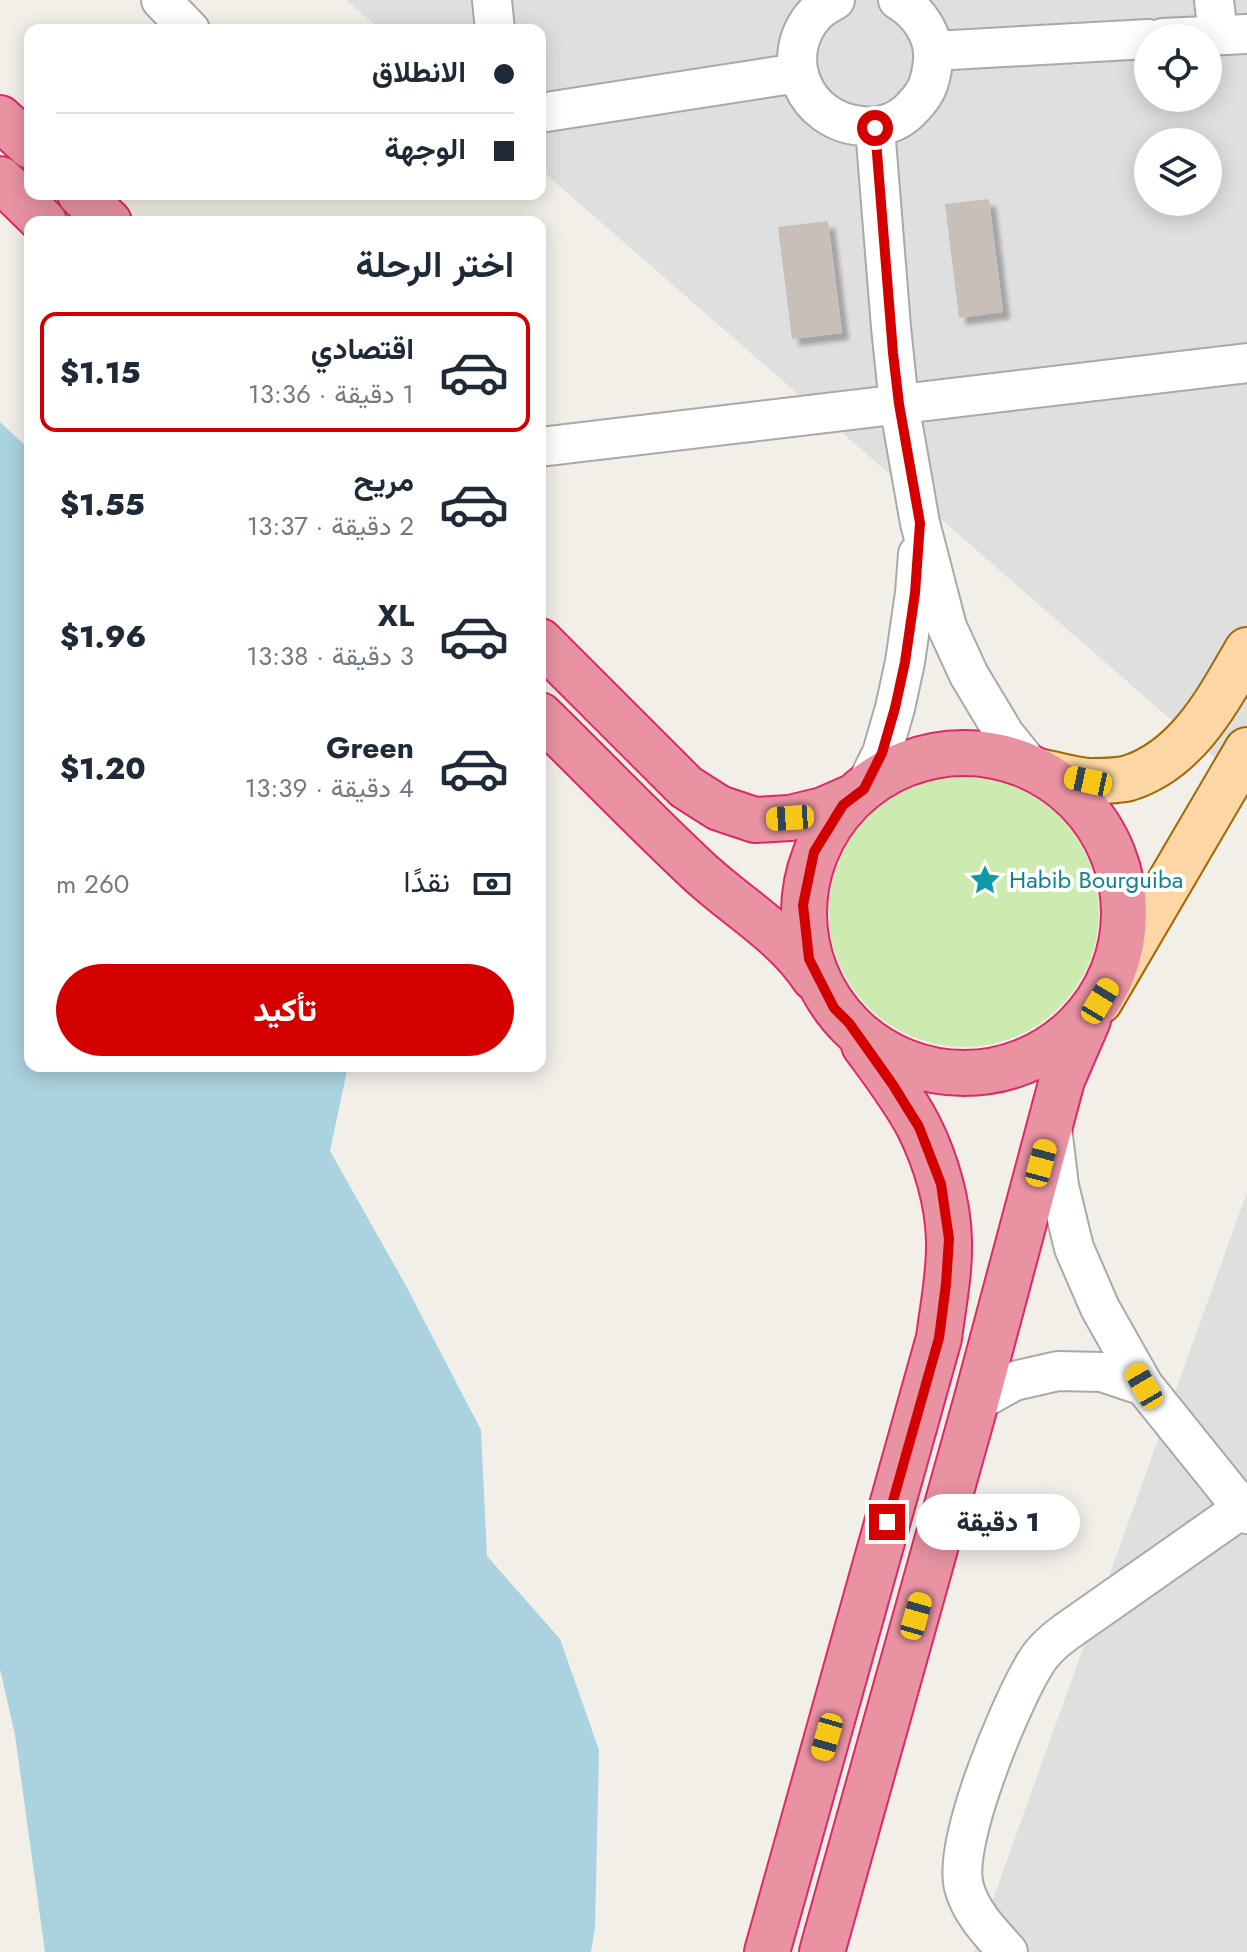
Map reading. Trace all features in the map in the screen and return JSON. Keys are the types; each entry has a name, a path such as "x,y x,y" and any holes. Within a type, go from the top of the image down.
{"highway":[{"path":"0,118 24,140"},
{"path":"0,179 38,216"},
{"path":"86,200 103,216"},
{"path":"546,647 686,787 719,808 755,820 790,818 823,810 859,792"},
{"path":"546,721 695,869 777,934 805,964 893,1085 919,1127 941,1184 949,1239 939,1338 767,1952"},
{"path":"822,1952 976,1402 1062,1080 1097,1005 1121,953 1125,901 1113,851 1085,806 1037,770 992,754 937,753 886,771 843,805 814,852 803,905 809,959 842,1016 871,1045 918,1068 969,1075 1020,1065 1065,1040 1097,1005"}],"main road":[{"path":"1037,770 1088,781 1127,778 1157,765 1186,742 1210,713 1247,650"},
{"path":"1097,1005 1247,750"}],"street":[{"path":"161,0 184,24"},
{"path":"492,0 494,24"},
{"path":"835,0 816,12 802,32 797,55 798,73 807,95 825,115 846,125 875,128 898,120 922,99 932,77 934,51 927,29 911,8 898,0"},
{"path":"934,51 1134,40"},
{"path":"546,112 798,73"},
{"path":"875,128 899,404 920,523 947,627 969,675 1005,735 1037,770"},
{"path":"546,446 1247,363"},
{"path":"859,792 882,753 895,708 915,593 920,523"},
{"path":"1008,1952 976,1915 967,1895 963,1885 963,1847 1007,1720 1033,1666 1048,1646 1066,1632 1246,1509 1144,1386 1100,1308 1074,1248 1059,1186 1051,1123"},
{"path":"976,1402 1014,1381 1058,1371 1102,1372 1144,1386"}],"shaded area":[{"path":"346,0 1247,0 1247,786 546,174 546,24 374,24"},
{"path":"1247,1192 1247,1952 974,1952"}],"green space":[{"path":"964,777 990,779 1016,787 1060,816 1089,860 1097,886 1097,938 1089,964 1060,1008 1016,1037 990,1045 964,1047 938,1045 912,1037 868,1008 839,964 831,938 829,912 831,886 839,860 868,816 912,787 938,779"}],"water":[{"path":"0,422 24,444 24,1072 347,1072 330,1151 405,1284 481,1430 487,1556 560,1639 599,1750 595,1927 591,1952 45,1952 15,1735 0,1669"}],"building":[{"path":"989,199 1003,312 959,318 945,204"},
{"path":"828,221 842,333 792,339 778,227"}],"place":[{"name":"Habib Bourguiba","path":"985,880"}],"route":[{"path":"875,128 893,353 920,523 915,593 905,662 882,753 864,789 843,805 814,852 803,905 809,959 834,1008 849,1023 919,1127 941,1184 949,1239 939,1338 887,1522"}]}
